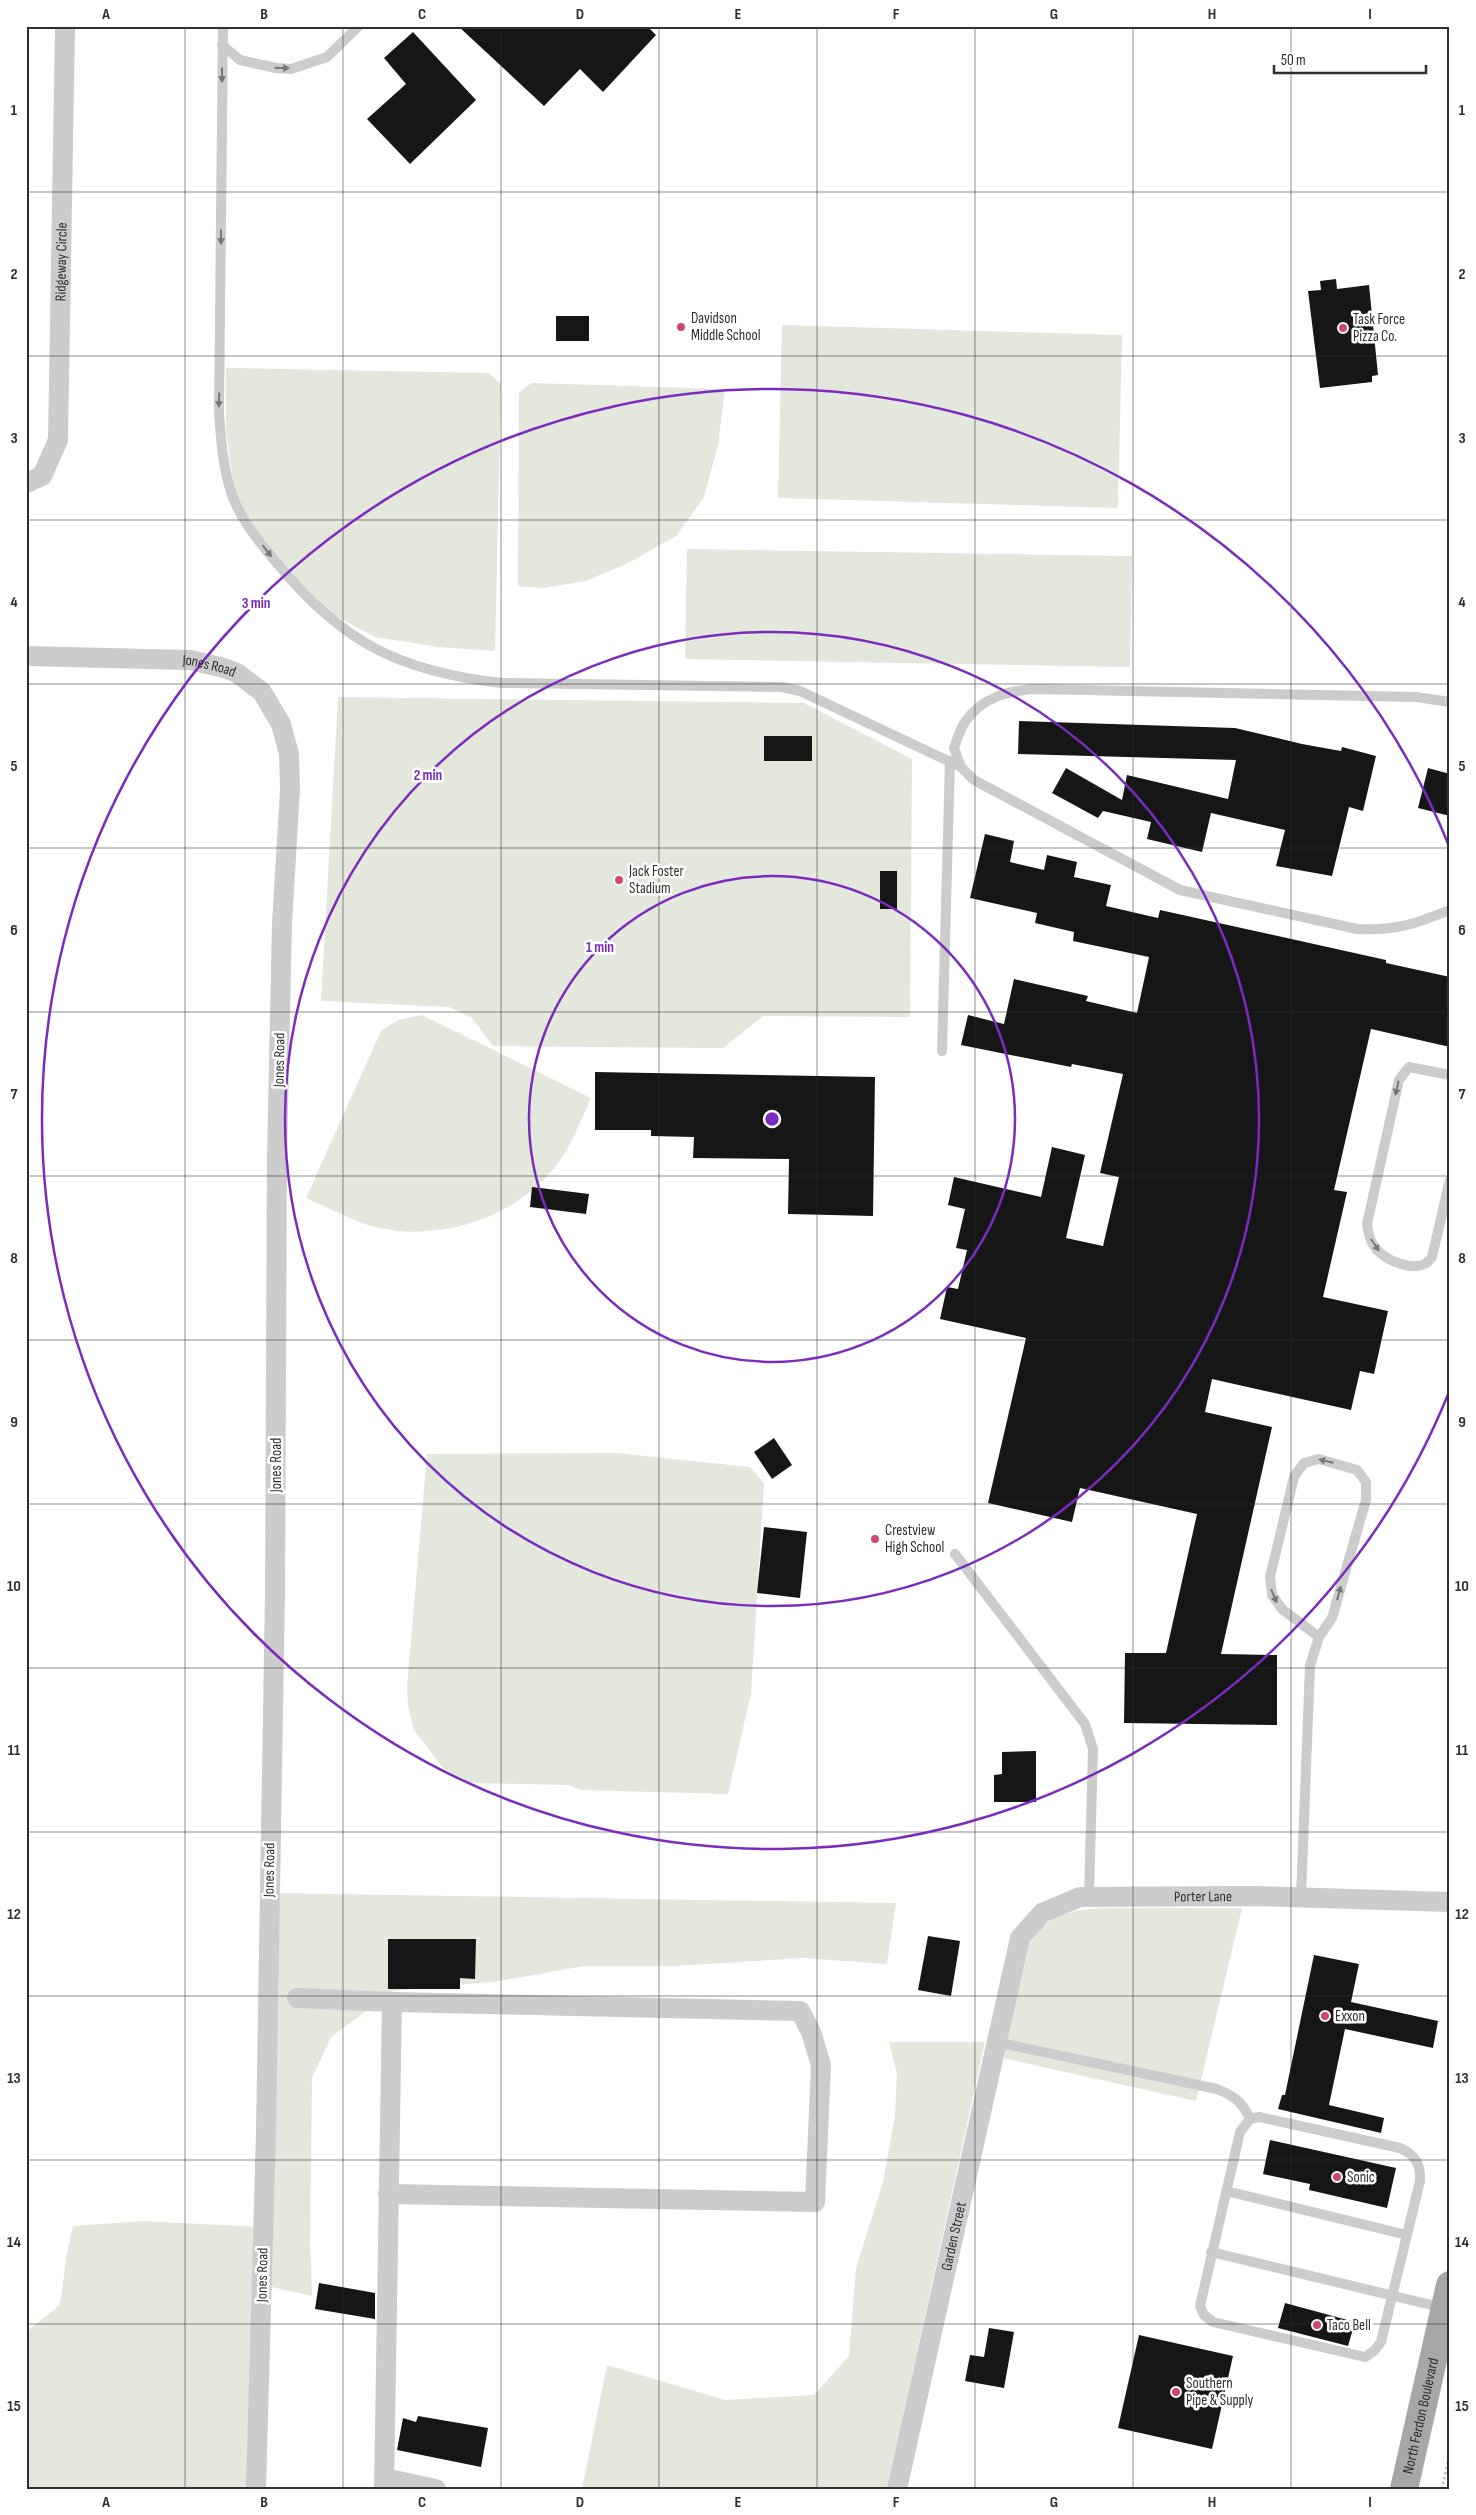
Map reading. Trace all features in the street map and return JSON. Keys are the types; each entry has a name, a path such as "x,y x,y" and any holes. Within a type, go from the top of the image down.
{"main road":[{"name":"North Ferdon Boulevard","path":"1404,2489 1447,2297"}],"street":[{"name":"Ridgeway Circle","path":"26,483 42,476 58,440 65,26"},
{"name":"Jones Road","path":"26,656 190,660 224,668 237,673 262,692 282,724 289,754 290,790 282,923 277,1147 275,1592 266,2130 256,2489"},
{"name":"Porter Lane","path":"1009,1984 1020,1938 1033,1921 1042,1913 1058,1905 1080,1898 1301,1898 1450,1902"},
{"name":"Garden Street","path":"897,2489 1009,1984"},
{"path":"297,1998 392,2002 800,2010 811,2032 821,2065 816,2202 388,2194"},
{"path":"392,2002 384,2483 436,2489"}],"lane":[{"path":"222,26 219,414 222,457 232,496 247,523 292,582 319,610 358,638 400,660 436,673 502,683 782,687 800,691 950,761 961,767 974,780 1180,890 1357,929 1392,929 1415,924 1450,910"},
{"path":"222,45 240,60 290,69 327,57 359,26"},
{"path":"961,767 954,748 965,722 986,701 1011,691 1044,689 1416,697 1450,702"},
{"path":"942,1051 950,761"},
{"path":"1450,1075 1422,1067 1409,1067 1399,1080 1367,1224 1375,1249 1390,1259 1419,1267 1427,1264 1432,1257 1450,1180"},
{"path":"1301,1898 1310,1666 1319,1637 1332,1618 1366,1500 1366,1482 1357,1470 1319,1459 1304,1463 1294,1477 1270,1577 1272,1596 1282,1609 1319,1637"},
{"path":"955,1554 1050,1676 1088,1730 1093,1749 1089,1897"},
{"path":"996,2042 1217,2090 1235,2097 1244,2105 1250,2119"},
{"path":"1266,2117 1400,2148 1416,2160 1420,2171 1407,2235 1381,2342 1374,2351 1365,2357 1212,2322 1204,2315 1200,2306 1200,2297 1240,2132 1250,2119 1266,2117"},
{"path":"1226,2191 1407,2235"},
{"path":"1211,2252 1392,2295 1447,2297"}],"path":[{"path":"1442,2489 1450,2453"}],"shaded area":[{"path":"782,325 1122,335 1118,508 778,498"},
{"path":"226,368 489,373 501,384 495,651 439,647 375,637 324,610 276,563 235,496 226,432"},
{"path":"531,383 725,389 718,445 704,497 676,536 630,562 586,581 543,588 518,586 519,393"},
{"path":"687,549 1132,556 1130,667 685,659"},
{"name":"Jack Foster Stadium","path":"338,697 804,703 912,759 910,1017 763,1016 723,1048 493,1046 472,1018 449,1007 321,1001"},
{"path":"422,1015 591,1098 563,1156 547,1177 506,1208 482,1219 457,1227 431,1231 405,1231 370,1226 306,1198 381,1031 398,1020"},
{"path":"616,1453 750,1467 764,1483 751,1693 728,1794 580,1790 569,1785 469,1783 444,1769 414,1730 408,1705 407,1687 427,1454"},
{"path":"266,1893 896,1903 887,1964 803,1958 674,1966 584,1966 499,1981 393,1991 331,2037 312,2078 310,2236 312,2296 258,2284 258,2489 26,2489 26,2332 60,2305 67,2253 73,2226 144,2221 258,2227"},
{"path":"1097,1908 1242,1908 1196,2101 1003,2058 1029,1944 1047,1923 1071,1912"},
{"path":"889,2042 985,2042 887,2489 582,2489 607,2365 725,2400 814,2395 849,2356 856,2268 883,2182 895,2115 897,2074"}],"building":[{"path":"458,26 647,26 656,35 603,92 580,69 544,106"},
{"path":"413,32 476,100 410,164 367,119 406,84 384,58"},
{"name":"Task Force Pizza Co.","path":"1336,279 1337,289 1369,285 1378,375 1372,376 1372,382 1320,388 1308,291 1321,290 1320,281"},
{"path":"556,316 589,316 589,341 556,341"},
{"path":"1019,721 1235,728 1302,744 1341,751 1342,747 1376,756 1363,811 1349,807 1332,876 1276,866 1285,830 1211,813 1202,852 1147,839 1151,822 1103,811 1098,818 1052,793 1066,768 1122,800 1127,775 1228,799 1236,760 1018,754"},
{"path":"764,736 812,736 812,761 764,761"},
{"path":"1428,768 1450,774 1450,816 1418,808"},
{"path":"985,834 1014,841 1010,862 1044,870 1047,855 1077,862 1074,877 1111,885 1106,906 1158,918 1160,910 1386,960 1386,963 1450,977 1450,1047 1371,1029 1334,1190 1347,1192 1323,1297 1388,1311 1374,1374 1360,1371 1351,1410 1212,1379 1205,1412 1272,1427 1221,1654 1277,1655 1277,1725 1124,1723 1125,1653 1166,1653 1197,1514 1080,1488 1072,1522 988,1503 1026,1338 940,1319 947,1287 958,1289 967,1250 956,1248 965,1209 948,1205 954,1177 1041,1197 1052,1147 1085,1155 1066,1238 1103,1246 1119,1177 1100,1173 1123,1074 1072,1064 1071,1067 961,1045 968,1015 1004,1024 1014,979 1088,996 1086,1001 1137,1013 1149,957 1073,941 1074,932 1035,923 1037,913 970,898"},
{"path":"880,871 897,871 897,909 880,909"},
{"path":"595,1072 875,1077 873,1216 788,1214 789,1159 693,1158 694,1137 651,1136 651,1130 595,1130"},
{"path":"532,1187 589,1194 586,1214 530,1207"},
{"path":"774,1438 792,1465 772,1479 754,1452"},
{"path":"764,1527 807,1532 800,1598 757,1593"},
{"path":"1036,1751 1036,1802 994,1802 994,1775 1002,1774 1002,1752"},
{"path":"928,1936 960,1941 951,1996 918,1990"},
{"path":"388,1939 476,1939 475,1979 460,1978 460,1989 388,1989"},
{"path":"1314,1955 1359,1964 1351,2002 1438,2021 1433,2048 1345,2029 1329,2105 1384,2118 1381,2133 1278,2109 1282,2095 1285,2095"},
{"name":"Sonic","path":"1270,2140 1396,2168 1387,2208 1309,2190 1310,2184 1263,2174"},
{"path":"319,2283 375,2293 375,2319 315,2309"},
{"name":"Taco Bell","path":"1285,2303 1355,2322 1348,2346 1278,2328"},
{"path":"989,2328 1014,2332 1004,2388 965,2381 970,2355 984,2357"},
{"name":"Southern Pipe & Supply","path":"1139,2335 1233,2356 1212,2449 1118,2428"},
{"path":"418,2416 488,2428 481,2467 397,2450 403,2418 416,2422"}],"place":[{"name":"Davidson Middle School","path":"681,327"},
{"name":"Task Force Pizza Co.","path":"1343,328"},
{"name":"Jack Foster Stadium","path":"619,880"},
{"name":"Crestview High School","path":"875,1539"},
{"name":"Exxon","path":"1325,2016"},
{"name":"Sonic","path":"1337,2177"},
{"name":"Taco Bell","path":"1317,2325"},
{"name":"Southern Pipe & Supply","path":"1176,2392"}]}
